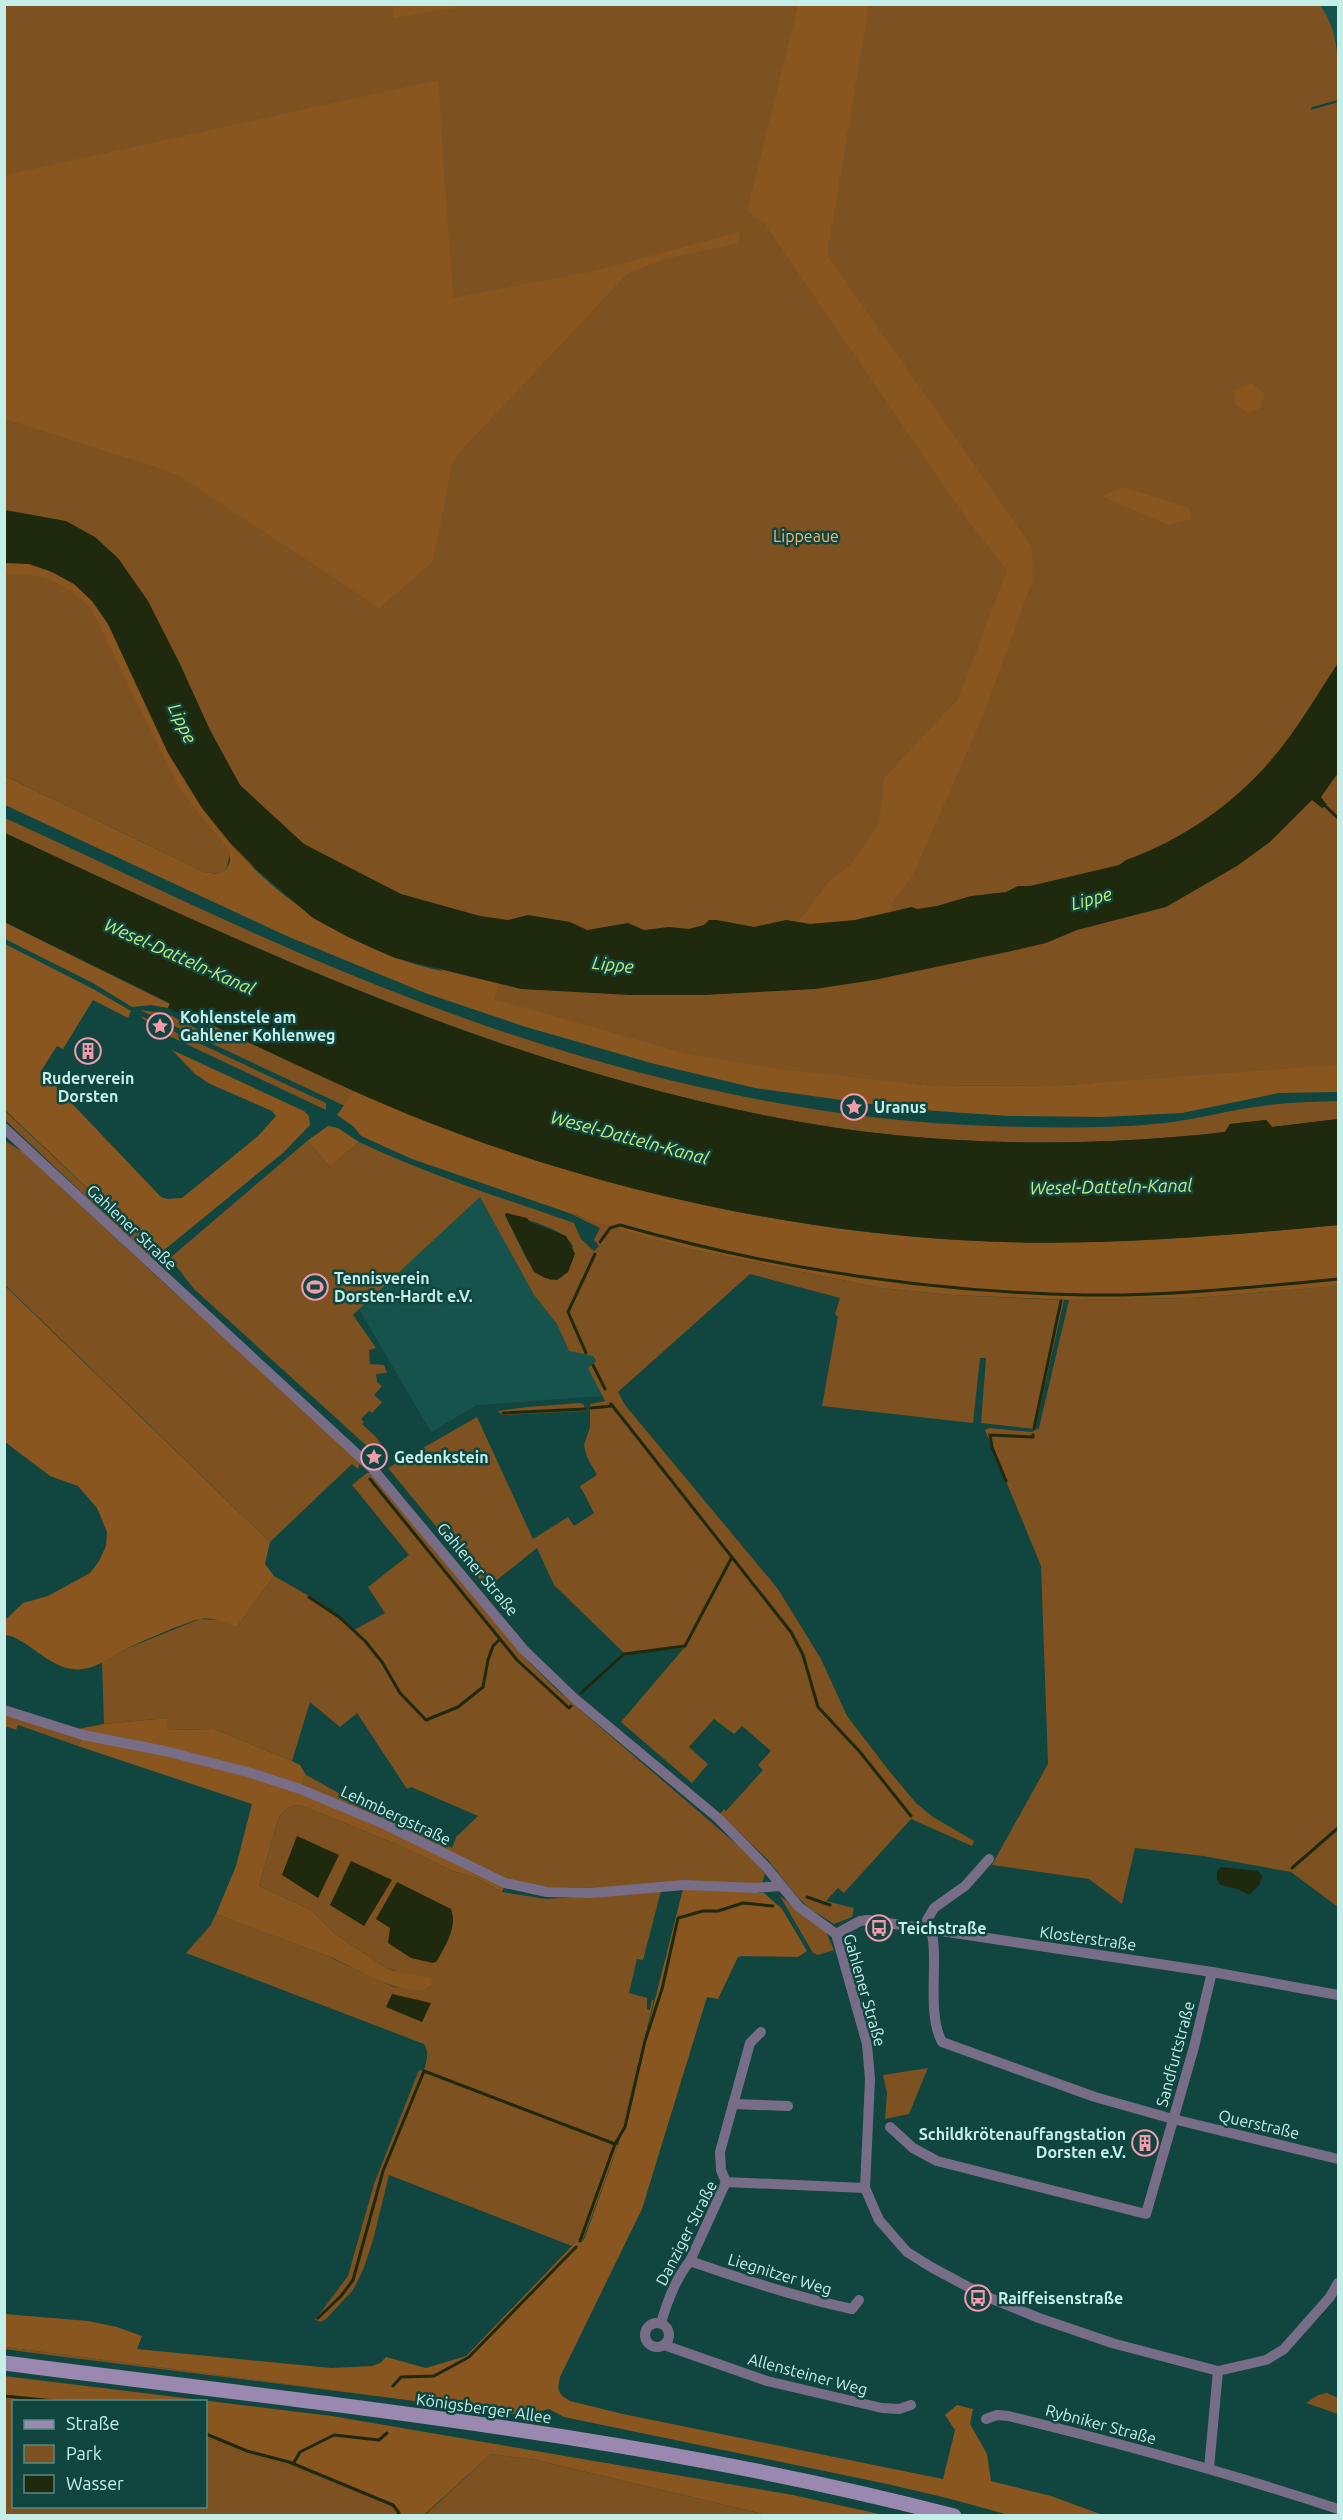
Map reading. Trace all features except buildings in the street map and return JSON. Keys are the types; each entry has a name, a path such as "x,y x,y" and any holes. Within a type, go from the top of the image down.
{"main road":[{"name":"Königsberger Allee","path":"4,2363 542,2433 856,2490 954,2516"}],"street":[{"name":"Gahlener Straße","path":"4,1128 372,1468 524,1650 574,1698 718,1818 767,1868 798,1906 836,1934 867,2044 869,2124 865,2188"},
{"name":"Lehmbergstraße","path":"4,1710 83,1735 165,1750 300,1789 386,1825 505,1883 547,1892 592,1893 684,1885 755,1888 780,1886"},
{"path":"989,1859 965,1886 934,1908 927,1920 933,1930 933,1986 937,2025 942,2042 1095,2097 1173,2119"},
{"name":"Klosterstraße","path":"836,1934 860,1921 868,1920 1212,1972 1338,1995"},
{"name":"Sandfurtstraße","path":"890,2127 913,2148 937,2162 1146,2214 1194,2048 1212,1972"},
{"path":"726,2182 720,2161 733,2104 750,2043 761,2032"},
{"path":"733,2104 788,2106"},
{"name":"Querstraße","path":"1173,2119 1338,2159"},
{"name":"Danziger Straße","path":"661,2323 665,2308 683,2269 690,2261 726,2182 865,2188"},
{"path":"865,2188 879,2220 907,2252 981,2293 1039,2318 1112,2343 1218,2371 1266,2360 1284,2349 1334,2301 1338,2283"},
{"name":"Liegnitzer Weg","path":"690,2261 755,2284 812,2300 852,2309 859,2300"},
{"name":"Danziger Straße","path":"661,2323 666,2327 669,2334 664,2345 652,2347 644,2337 649,2325 661,2323"},
{"name":"Allensteiner Weg","path":"664,2345 766,2381 882,2408 898,2409 911,2405"},
{"path":"1209,2468 1218,2371"},
{"name":"Rybniker Straße","path":"986,2419 997,2415 1008,2416 1209,2468 1338,2509"}],"shaded area":[{"path":"393,5 455,5 456,8 394,18"},
{"path":"798,5 869,5 827,255 1032,547 1033,579 983,716 913,875 892,903 891,912 819,923 796,921 803,916 829,881 851,864 879,824 884,778 958,699 1007,570 968,521 764,223 747,211"},
{"path":"1319,5 1338,5 1338,45 1334,37"},
{"path":"438,80 453,298 594,271 740,232 739,243 665,259 627,274 456,456 452,465 433,562 379,608 183,478 159,468 5,419 5,175"},
{"path":"1252,383 1264,393 1261,408 1248,413 1236,405 1233,390"},
{"path":"1123,487 1189,508 1192,519 1168,525 1101,496"},
{"path":"17,562 38,567 68,580 85,593 100,611 159,734 191,792 231,845 266,880 306,911 371,948 420,965 499,984 494,999 687,1054 779,1069 934,1086 1066,1085 1338,1065 1338,1092 1279,1093 1182,1113 1103,1117 1008,1116 907,1109 755,1088 651,1063 526,1027 425,993 289,937 5,805 5,776 204,872 217,874 226,870 230,862 230,852 180,789 92,611 74,593 53,581 31,575 5,575 5,563"},
{"path":"4,922 170,1004 168,1008 151,1005 132,1007 93,983 5,939"},
{"path":"5,944 131,1011 128,1018 93,1000 63,1049 57,1046 41,1071 161,1197 182,1198 258,1136 276,1116 272,1111 210,1084 195,1074 172,1050 304,1111 309,1116 310,1125 284,1152 158,1255 5,1110"},
{"path":"354,1091 501,1147 651,1192 804,1223 882,1234 960,1240 1055,1242 1197,1237 1338,1225 1338,1286 1193,1298 1069,1300 951,1295 881,1288 688,1249 598,1223 412,1159 361,1136 354,1127 337,1115"},
{"path":"328,1126 338,1128 359,1142 330,1167 307,1141"},
{"path":"480,1197 534,1295 557,1324 569,1351 593,1356 596,1362 594,1379 603,1396 477,1405 431,1432 359,1309"},
{"path":"4,1285 270,1542 265,1564 274,1576 236,1628 215,1619 194,1621 83,1669 61,1666 14,1637 5,1635 5,1620 23,1603 48,1596 90,1573 106,1546 107,1532 97,1508 78,1486 50,1476 5,1442"},
{"path":"167,1718 167,1730 214,1729 292,1761 300,1765 306,1775 302,1785 217,1760 78,1729"},
{"path":"82,1737 241,1772 348,1812 505,1885 502,1892 477,1878 453,1871 396,1844 300,1805 286,1809 278,1820 259,1886 311,1910 335,1934 385,1967 394,1971 432,1978 431,1985 425,1990 411,1990 386,1983 338,1960 216,1914 236,1866 252,1804 78,1746"},
{"path":"683,1889 764,1893 782,1909 807,1951 798,1957 738,1957 718,1999 707,1997 642,2209 560,2377 558,2388 561,2395 570,2401 623,2414 943,2479 955,2430 945,2415 957,2405 973,2409 970,2424 987,2454 991,2481 1051,2496 1103,2515 1009,2515 887,2484 564,2417 549,2409 532,2410 528,2416 5,2347 5,2314 88,2321 117,2327 142,2336 137,2349 331,2368 372,2366 380,2363 386,2357 426,2368 466,2356 572,2246 576,2238 582,2242 585,2237 618,2146"},
{"path":"4,2376 201,2400 34,2400 5,2397"},
{"path":"207,2401 332,2416 793,2495 884,2515 767,2515 536,2460 491,2454 424,2515 394,2515 396,2513 391,2506 289,2465 241,2452 207,2437"}],"green space":[{"name":"Lippeaue","path":"1319,4 1335,38 1338,75 1338,100 1312,107 1311,110 1338,102 1338,1068 1066,1085 934,1086 749,1068 640,1045 493,999 230,854 226,870 217,874 204,872 5,776 5,5"},
{"path":"5,818 260,936 380,986 550,1047 636,1072 724,1092 812,1109 901,1120 991,1126 1078,1128 1143,1125 1271,1105 1338,1101 1338,1119 1272,1127 1266,1120 1230,1124 1225,1132 1114,1141 1001,1142 889,1134 833,1127 778,1118 677,1096 577,1068 479,1036 287,961 5,833"},
{"path":"140,1010 166,1013 205,1033 209,1023 354,1091 345,1106"},
{"path":"141,1016 326,1103 326,1110 165,1034 148,1024"},
{"path":"4,1110 158,1255 149,1256 5,1120"},
{"path":"4,1140 23,1152 312,1416 360,1463 358,1469 352,1464 270,1542 5,1285"},
{"path":"307,1141 330,1167 359,1142 439,1176 574,1223 581,1239 594,1251 599,1246 594,1240 600,1228 573,1215 688,1249 881,1288 951,1295 1064,1300 1035,1429 981,1423 986,1358 980,1358 973,1423 822,1406 838,1317 835,1314 840,1298 750,1274 618,1392 625,1405 778,1589 821,1659 847,1716 890,1772 916,1803 933,1817 974,1841 972,1846 911,1819 844,1893 838,1888 826,1901 854,1908 852,1917 834,1924 812,1910 799,1899 768,1860 720,1814 724,1809 726,1811 763,1770 758,1765 771,1751 742,1726 734,1734 714,1719 689,1747 708,1764 692,1783 621,1722 684,1648 624,1653 554,1585 537,1548 487,1588 388,1468 477,1417 533,1539 568,1517 574,1526 594,1513 580,1486 597,1475 587,1457 584,1445 590,1427 590,1404 605,1401 588,1368 596,1361 593,1356 569,1351 557,1324 534,1295 480,1197 353,1315 376,1348 369,1350 370,1364 384,1365 387,1373 376,1374 377,1382 382,1386 374,1395 382,1402 372,1413 369,1411 361,1419 364,1422 362,1424 377,1438 383,1448 369,1448 194,1289 170,1258","holes":["506,1213 553,1229 569,1240 573,1246 562,1277 550,1280 527,1260"]},
{"path":"1338,1286 1338,1907 1291,1872 1203,1856 1135,1848 1122,1904 1089,1879 992,1865 1048,1764 1041,1566 985,1430 989,1428 1032,1432 1039,1428 1069,1300 1193,1298"},
{"path":"580,1403 584,1405 585,1411 502,1415 498,1411 527,1407"},
{"path":"367,1473 372,1473 529,1662 556,1689 748,1854 765,1874 762,1883 598,1888 540,1887 508,1879 302,1785 306,1775 375,1813 420,1829 452,1848 456,1837 478,1816 411,1787 407,1789 357,1713 340,1727 310,1702 292,1761 214,1729 167,1730 167,1718 104,1724 102,1662 128,1648 200,1619 221,1620 236,1628 274,1576 318,1601 354,1630 385,1613 368,1587 409,1555 352,1485"},
{"path":"5,1714 82,1737 78,1746 18,1725 16,1730 5,1726"},
{"path":"300,1805 396,1844 453,1871 477,1878 502,1892 546,1899 661,1891 643,1960 637,1959 629,1993 647,1998 647,2009 650,2010 652,2000 654,2000 620,2138 616,2142 618,2146 582,2242 576,2238 572,2246 389,2175 373,2240 363,2270 353,2290 326,2319 321,2322 315,2320 348,2276 374,2184 419,2070 424,2071 427,2058 426,2047 424,2044 186,1953 210,1926 216,1914 325,1955 394,1987 425,1990 431,1985 385,1967 335,1934 311,1910 259,1886 278,1820 286,1809"},
{"path":"780,1896 826,1932 834,1950 818,1955 813,1953"},
{"path":"928,2068 909,2114 885,2119 887,2093 883,2075"},
{"path":"5,2347 384,2397 33,2353 5,2349"},
{"path":"1327,2393 1338,2398 1338,2414 1306,2403 1318,2395"},
{"path":"4,2397 41,2400 12,2400 12,2508 207,2508 207,2437 241,2452 289,2465 392,2506 396,2513 394,2516 5,2515"},
{"path":"491,2454 536,2460 767,2515 424,2516"}],"water":[{"name":"Lippe","path":"5,510 66,521 95,537 118,558 148,601 210,730 240,785 304,844 401,894 480,916 508,920 528,915 570,922 587,930 628,923 644,930 669,927 689,929 704,925 709,920 754,927 786,920 810,924 855,920 912,907 917,909 937,906 971,896 1006,892 1018,886 1030,886 1119,865 1193,828 1233,798 1268,763 1291,734 1338,663 1338,773 1321,797 1327,805 1322,808 1312,800 1270,842 1237,866 1166,907 1077,930 1046,943 874,980 815,989 704,995 630,995 521,989 395,958 348,937 313,918 255,868 231,844 202,808 168,753 108,624 92,601 74,584 52,572 29,564 5,563"},
{"name":"Wesel-Datteln-Kanal","path":"5,833 287,961 479,1036 577,1068 676,1096 778,1118 889,1134 1001,1142 1114,1141 1225,1132 1230,1124 1266,1120 1272,1127 1338,1119 1338,1225 1243,1234 1101,1242 958,1240 888,1234 747,1214 609,1182 540,1162 407,1114 210,1024 208,1027 168,1008 170,1003 5,922"},
{"path":"506,1213 527,1218 530,1222 566,1236 575,1254 568,1272 557,1280 545,1278 534,1272"},
{"path":"297,1836 339,1855 318,1898 282,1875"},
{"path":"351,1861 392,1880 364,1926 330,1905"},
{"path":"1221,1867 1258,1871 1262,1876 1260,1884 1249,1895 1238,1889 1220,1885 1217,1871"},
{"path":"397,1882 451,1909 453,1923 450,1936 437,1961 433,1963 411,1958 388,1943 390,1928 376,1919"},
{"path":"392,1994 431,2003 422,2022 386,2007"}],"waterway":[{"path":"1324,805 1338,818"},
{"path":"600,1242 610,1228 620,1225 734,1254 850,1275 967,1289 1026,1293 1149,1294 1338,1279"},
{"path":"586,1353 568,1312 595,1254"},
{"path":"1034,1428 1061,1301"},
{"path":"593,1365 605,1389"},
{"path":"611,1404 791,1632 803,1655 818,1707 860,1752 911,1816"},
{"path":"591,1408 612,1406"},
{"path":"503,1413 585,1409"},
{"path":"1006,1481 992,1447 990,1435 1033,1437 1033,1435"},
{"path":"370,1479 517,1660 569,1708 571,1706"},
{"path":"581,1693 624,1654 685,1646 732,1557"},
{"path":"309,1597 339,1617 365,1641 382,1662 400,1693 426,1720 458,1707 483,1687 488,1660 493,1646 500,1639"},
{"path":"1292,1868 1338,1828"},
{"path":"807,1897 830,1905"},
{"path":"580,2241 615,2144 625,2127 645,2041 662,1989 678,1918 703,1911 718,1911 743,1903 773,1906"},
{"path":"318,2318 341,2296 353,2280 383,2171 424,2071 615,2144"},
{"path":"393,2386 401,2377 434,2376 469,2357 576,2247"},
{"path":"4,2396 45,2400"},
{"path":"293,2464 300,2452 334,2435 379,2440 387,2433"},
{"path":"207,2434 247,2451 289,2462 393,2505 399,2513 397,2516"}],"place":[{"name":"Kohlenstele am Gahlener Kohlenweg","path":"160,1026"},
{"name":"Ruderverein Dorsten","path":"88,1051"},
{"name":"Uranus","path":"854,1107"},
{"name":"Tennisverein Dorsten-Hardt e.V.","path":"315,1287"},
{"name":"Gedenkstein","path":"374,1457"},
{"name":"Teichstraße","path":"879,1928"},
{"name":"Schildkrötenauffangstation Dorsten e.V.","path":"1145,2143"},
{"name":"Raiffeisenstraße","path":"978,2298"}]}
